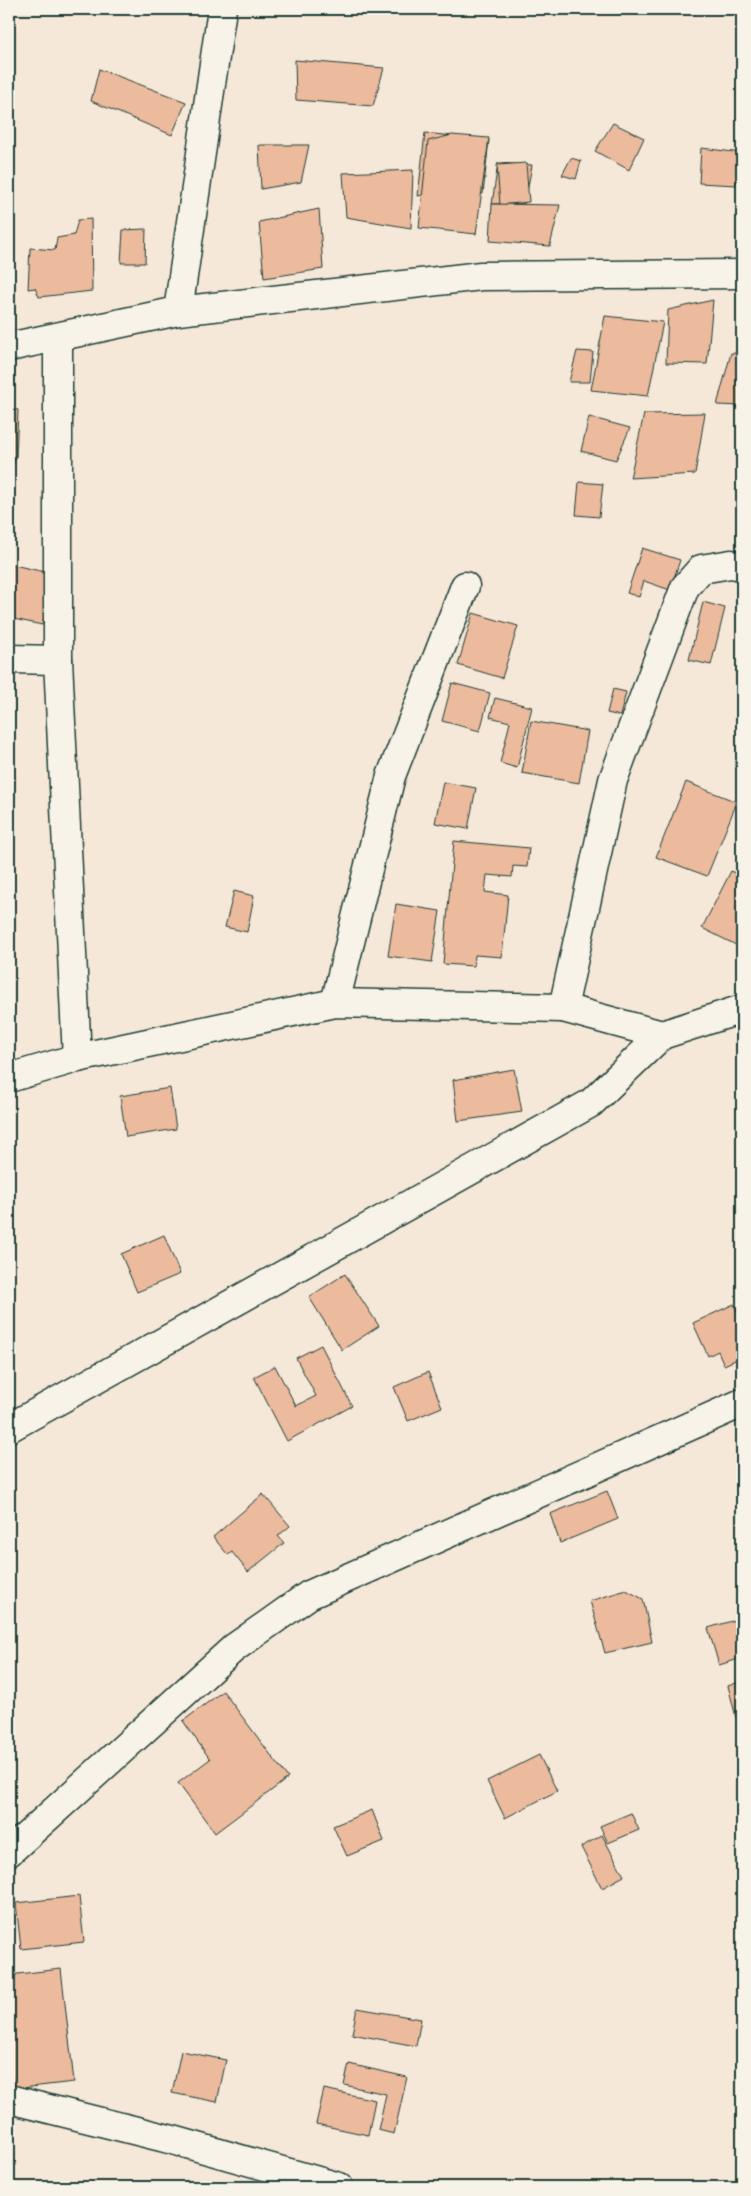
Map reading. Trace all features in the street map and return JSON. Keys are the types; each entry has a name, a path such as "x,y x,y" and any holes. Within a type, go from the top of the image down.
{"street":[{"path":"178,311 222,9"},
{"path":"9,347 178,311 481,276 742,274"},
{"path":"58,337 58,660 77,1058"},
{"path":"563,1008 613,780 685,587 701,569 731,564 742,566"},
{"path":"335,1003 391,776 465,586"},
{"path":"9,659 58,660"},
{"path":"9,1078 77,1058 335,1003 563,1008 662,1035"},
{"path":"9,1428 591,1103 662,1035 729,1015 742,1009"},
{"path":"9,1852 234,1648 308,1595 742,1402"},
{"path":"9,2099 173,2140 339,2187"}],"building":[{"path":"295,60 384,68 373,106 296,100"},
{"path":"99,69 186,102 172,135 91,101"},
{"path":"613,123 644,138 629,170 595,151"},
{"path":"425,133 489,140 483,194 466,192 470,159 443,156 439,192 418,196"},
{"path":"452,135 489,138 476,234 419,228 428,141"},
{"path":"259,145 309,145 301,182 261,189"},
{"path":"701,148 742,153 736,185 699,183"},
{"path":"571,158 581,161 576,179 562,175"},
{"path":"498,163 532,165 525,203 492,204"},
{"path":"526,163 529,202 500,205 497,165"},
{"path":"413,170 411,228 346,217 343,173"},
{"path":"492,204 560,205 550,246 490,241"},
{"path":"319,209 323,269 264,278 259,222"},
{"path":"91,219 92,291 39,297 35,288 28,289 30,248 55,250 57,238 74,235 78,220"},
{"path":"146,229 145,263 121,263 123,230"},
{"path":"713,300 707,364 666,363 668,310"},
{"path":"605,316 663,322 648,396 591,390"},
{"path":"577,351 593,352 590,382 569,382"},
{"path":"731,353 742,353 742,406 717,405"},
{"path":"9,408 18,410 16,458 13,463 11,481 9,481"},
{"path":"705,413 695,474 630,478 644,414"},
{"path":"589,417 630,428 616,460 581,451"},
{"path":"579,482 603,484 599,517 576,515"},
{"path":"642,548 680,560 670,590 644,581 639,597 627,593"},
{"path":"9,564 54,574 42,625 9,618"},
{"path":"703,602 725,608 711,665 689,660"},
{"path":"473,613 518,626 502,678 458,665"},
{"path":"452,683 490,693 480,731 442,721"},
{"path":"613,689 626,692 620,716 607,713"},
{"path":"495,698 532,707 517,768 500,763 510,722 490,717"},
{"path":"531,721 588,731 579,783 522,773"},
{"path":"443,782 476,788 468,829 435,823"},
{"path":"686,782 737,802 707,876 656,857"},
{"path":"454,841 529,848 527,867 513,866 512,877 487,875 485,892 508,895 502,957 475,955 474,966 443,964"},
{"path":"731,871 742,877 742,948 702,928"},
{"path":"234,891 254,896 247,932 225,927"},
{"path":"396,904 440,911 432,962 388,956"},
{"path":"514,1069 522,1112 458,1121 453,1080"},
{"path":"170,1088 176,1129 126,1137 120,1096"},
{"path":"164,1235 180,1274 137,1292 121,1254"},
{"path":"345,1274 379,1326 342,1350 309,1297"},
{"path":"734,1304 742,1323 742,1346 738,1348 742,1357 724,1365 718,1351 708,1356 693,1323"},
{"path":"321,1345 352,1406 287,1441 254,1377 275,1366 296,1406 316,1396 296,1358"},
{"path":"428,1372 442,1407 408,1421 394,1387"},
{"path":"607,1491 618,1519 560,1543 550,1514"},
{"path":"263,1494 290,1526 278,1536 284,1543 248,1572 232,1552 228,1555 213,1537"},
{"path":"626,1590 643,1599 652,1642 605,1653 590,1601"},
{"path":"742,1618 742,1658 719,1665 708,1628"},
{"path":"742,1681 742,1728 739,1729 728,1686"},
{"path":"223,1691 288,1778 215,1833 178,1783 210,1759 183,1721"},
{"path":"539,1755 557,1791 505,1818 487,1781"},
{"path":"372,1810 384,1841 347,1856 333,1826"},
{"path":"631,1813 639,1830 608,1843 600,1826"},
{"path":"602,1835 624,1876 602,1888 581,1847"},
{"path":"79,1896 84,1942 21,1949 16,1903"},
{"path":"61,1969 74,2082 13,2089 9,2050 9,1975"},
{"path":"357,2008 421,2019 416,2046 352,2034"},
{"path":"181,2051 226,2060 217,2102 172,2093"},
{"path":"349,2064 407,2077 394,2134 378,2130 386,2094 344,2085"},
{"path":"324,2089 375,2100 368,2135 316,2124"}]}
